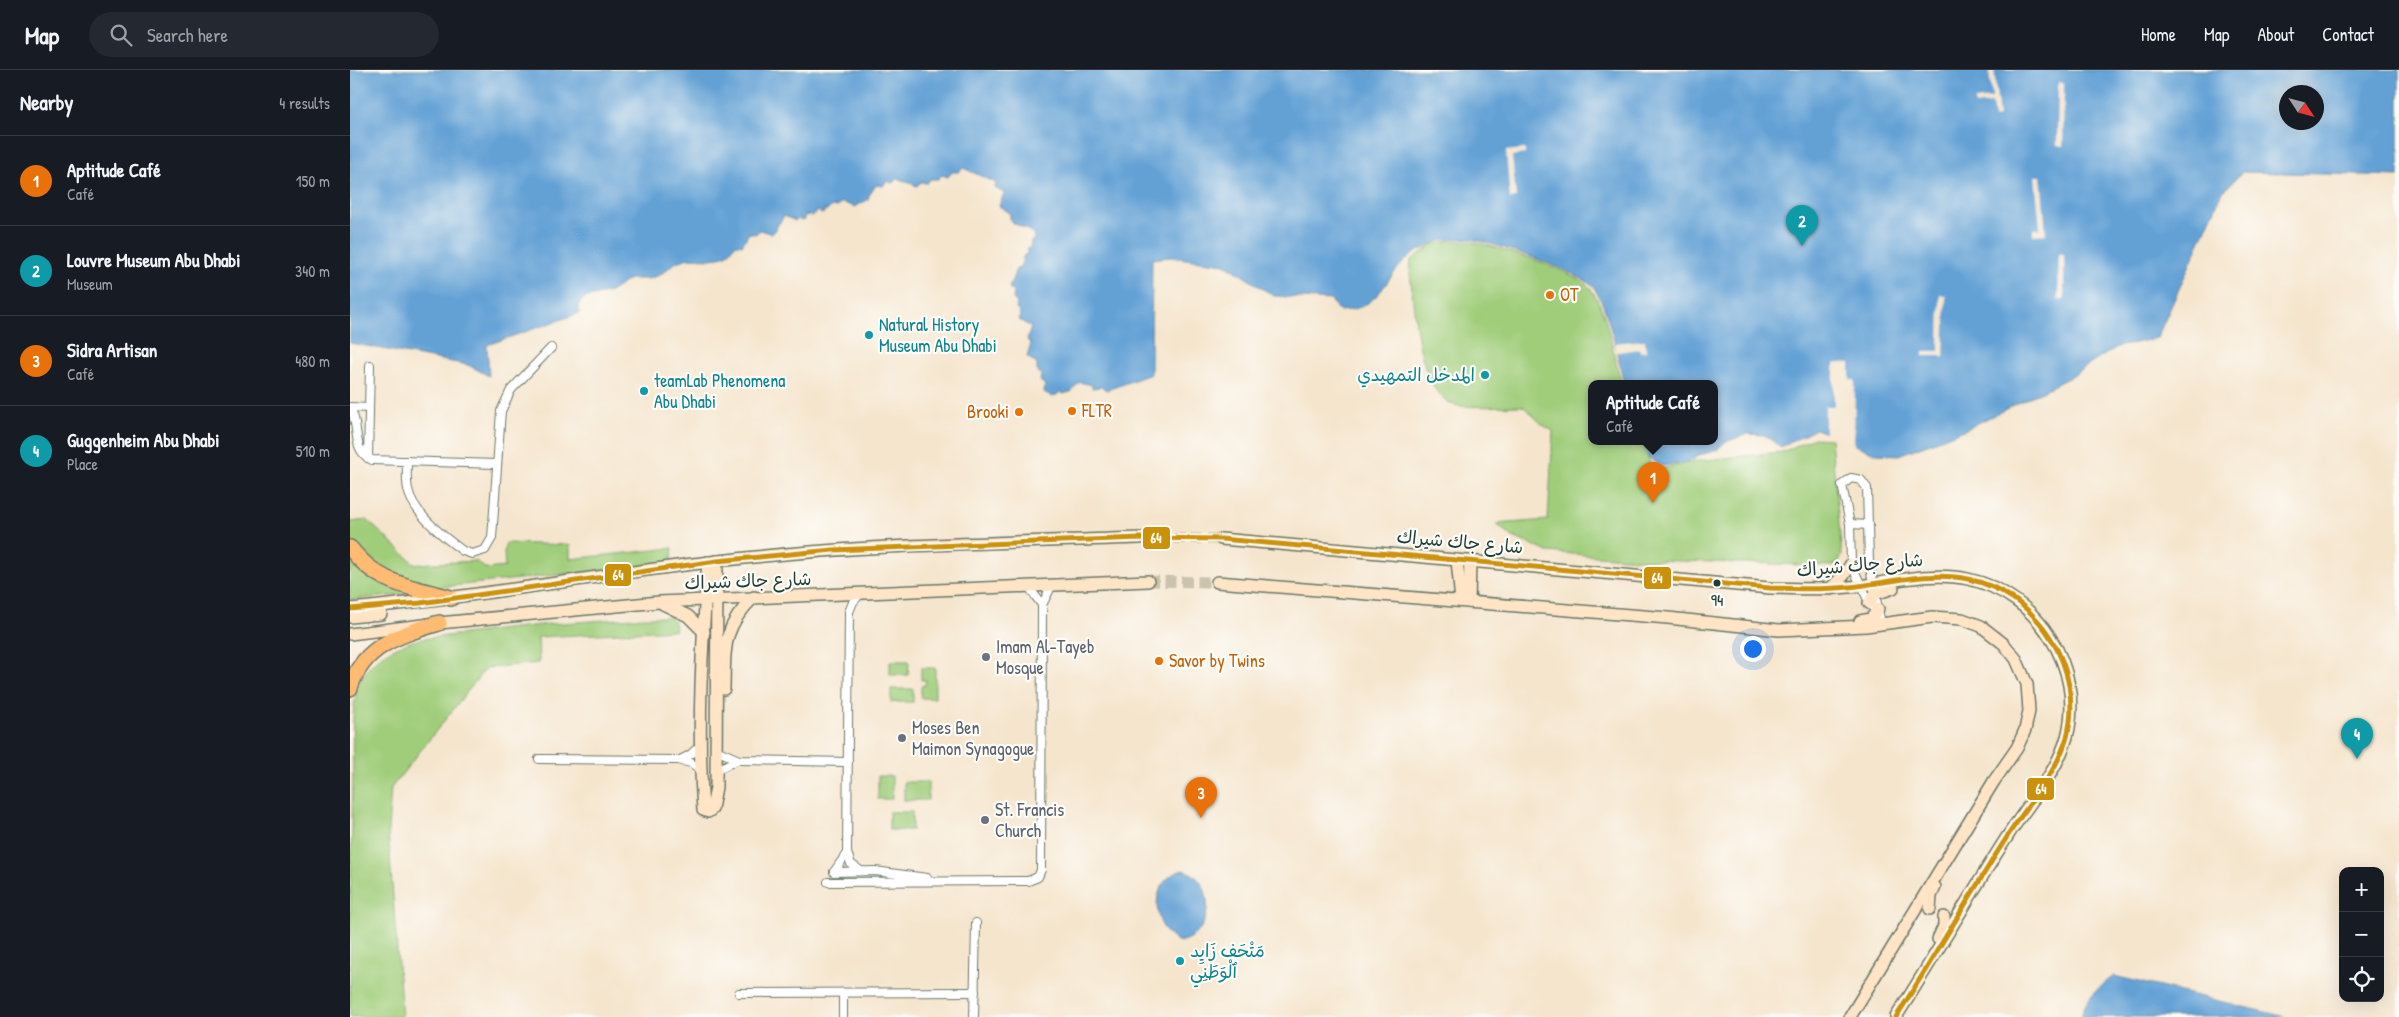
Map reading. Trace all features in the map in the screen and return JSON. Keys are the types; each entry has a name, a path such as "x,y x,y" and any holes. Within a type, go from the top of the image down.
{"highway":[{"path":"350,548 364,565 384,579 451,598"},
{"path":"350,688 361,664 381,644 439,622"}],"street":[{"path":"407,461 408,488 416,507 459,548 472,554 484,550 492,538 499,419 503,404 516,383 550,348"},
{"path":"368,458 370,365"},
{"path":"369,408 350,408 355,421 358,447 368,458 496,464"},
{"path":"1855,477 1861,480 1867,488 1868,557 1875,608 1850,564 1850,524 1842,485 1848,478 1855,477"},
{"path":"1850,524 1869,525"},
{"name":"شارع جاك شيراك","path":"350,609 420,603 713,562 833,550 1141,538"},
{"name":"شارع جاك شيراك","path":"1221,539 1770,588 1830,589 1861,586 1875,608 1972,622 1997,637 2010,651 2027,684 2029,702 2025,730 2017,748 1974,813 1850,1017"},
{"path":"1458,560 1465,602"},
{"path":"1465,602 1470,561"},
{"path":"711,600 704,632 701,770 702,808 708,812 712,810 716,787 716,714 711,600 713,562"},
{"path":"1830,589 1844,575 1850,564"},
{"name":"شارع جاك شيراك","path":"1217,582 1763,628 1810,630 1875,608 1939,576 1971,580 1991,587 2028,610 2055,644 2068,678 2070,719 2064,747 2054,768 2008,835 1898,1015"},
{"name":"شارع جاك شيراك","path":"350,634 439,622 659,602 1148,581"},
{"path":"828,882 1028,881 1035,879 1040,874 1042,605 1052,585"},
{"path":"1028,586 1042,605"},
{"path":"860,594 853,602 849,612 847,853 852,864 861,871"},
{"path":"838,595 849,612"},
{"path":"716,714 724,696 725,644 728,633 737,617 754,598"},
{"path":"659,602 688,616 704,632"},
{"path":"350,617 408,611 420,603"},
{"path":"678,760 690,755 702,744"},
{"path":"716,750 739,760 848,762"},
{"path":"539,759 678,760 691,763 701,770"},
{"path":"716,770 739,760"},
{"path":"1930,909 1932,892 1969,831 1974,813"},
{"path":"847,853 834,872 861,871 910,875 937,880"},
{"path":"1920,902 1954,923"},
{"path":"1898,1015 1909,987 1940,936 1944,926 1944,917"},
{"path":"974,1017 976,923"},
{"path":"739,993 975,992"},
{"path":"843,993 844,1017"}],"green space":[{"path":"1449,241 1464,241 1498,248 1553,267 1582,281 1589,287 1596,297 1606,321 1621,380 1588,380 1588,445 1643,445 1653,471 1697,461 1782,452 1814,438 1831,439 1842,556 1835,566 1650,560 1548,552 1511,536 1496,524 1548,520 1553,431 1543,425 1523,406 1476,407 1454,405 1441,396 1432,383 1420,347 1410,274 1411,260 1432,245"},
{"path":"367,520 415,564 476,561 486,569 505,567 504,552 506,543 570,545 570,559 673,548 671,563 433,588 401,585 355,545 350,537 350,522"},
{"path":"350,556 377,581 392,589 410,594 350,600"},
{"path":"672,617 676,630 538,637 539,663 486,668 391,788 388,830 402,1017 350,1017 353,716 356,693 364,675 384,654 401,645 421,639 549,624"},
{"path":"890,661 909,661 908,675 890,675"},
{"path":"921,668 935,668 935,698 921,698 921,686 925,685 926,680 921,680"},
{"path":"891,689 913,689 913,702 891,702"},
{"path":"878,776 892,776 892,799 878,799"},
{"path":"904,782 928,782 928,800 904,800"},
{"path":"889,812 912,812 912,830 889,830"}],"water":[{"path":"350,70 2399,70 2399,176 2242,172 2222,193 2157,338 2117,347 2070,377 1964,430 1899,455 1877,454 1816,429 1781,447 1764,435 1748,434 1725,442 1717,450 1700,455 1686,463 1662,466 1649,458 1645,445 1718,445 1718,380 1623,380 1608,319 1593,287 1572,273 1534,258 1496,245 1469,239 1440,241 1420,250 1400,266 1373,299 1353,309 1339,311 1331,300 1274,296 1225,264 1170,257 1152,259 1151,374 1107,390 1101,387 1092,388 1092,385 1079,382 1071,392 1063,394 1061,392 1053,397 1044,392 1045,385 1040,381 1041,375 1037,371 1037,364 1027,357 1031,344 1027,340 1031,327 1019,320 1020,313 1016,309 1017,303 1013,299 1014,292 1009,288 1016,269 1020,268 1024,255 1027,254 1027,249 1030,248 1031,241 1034,240 1034,235 1010,220 1010,213 999,206 1004,193 995,188 996,183 963,168 958,172 952,172 948,177 942,175 938,179 931,179 927,183 921,182 917,186 897,178 893,183 887,181 883,186 876,185 868,197 869,199 855,207 842,202 838,207 832,206 828,210 824,210 824,213 821,214 818,211 811,217 809,215 804,216 804,220 801,221 784,216 772,234 760,230 756,234 749,233 742,245 736,244 727,255 711,259 688,258 675,263 660,275 648,279 630,279 610,292 585,298 578,305 580,313 487,345 489,376 468,365 350,343"},
{"path":"1182,870 1191,873 1203,886 1206,894 1207,912 1196,934 1180,942 1165,931 1158,913 1157,904 1158,894 1162,886 1173,874"},
{"path":"2114,976 2286,1017 2081,1017 2089,998"}],"pier":[{"path":"1989,70 1994,70 1999,117 1994,118 1992,103 1975,105 1975,100 1992,98"},
{"path":"2058,82 2064,83 2063,146 2057,145"},
{"path":"1525,149 1525,154 1512,156 1516,198 1510,199 1506,151"},
{"path":"2035,176 2041,176 2046,234 2033,235 2033,229 2040,228"},
{"path":"2059,254 2064,254 2064,300 2058,300"},
{"path":"1940,295 1946,295 1944,356 1923,356 1923,351 1939,351"},
{"path":"1645,340 1646,351 1640,352 1640,349 1616,352 1615,343"},
{"path":"1834,363 1850,363 1850,380 1855,380 1854,447 1825,436 1825,406 1834,406"}],"tunnel":[{"path":"1141,538 1221,539"},
{"path":"1148,581 1217,582"}],"transit line":[{"name":"64","path":"350,609 420,603 717,561 833,550 1141,538 1221,539 1770,588 1839,588 1908,578 1938,576 1968,579 1993,587 2016,600 2035,617 2050,638 2062,661 2069,685 2071,711 2067,737 2056,764 2007,837 1896,1017"}],"place":[{"name":"Louvre Museum Abu Dhabi","path":"1802,246"},
{"name":"OT","path":"1550,295"},
{"name":"Natural History Museum Abu Dhabi","path":"869,335"},
{"name":"المدخل التمهيدي","path":"1485,375"},
{"name":"teamLab Phenomena Abu Dhabi","path":"644,391"},
{"name":"FLTR","path":"1072,411"},
{"name":"Brooki","path":"1019,412"},
{"name":"Aptitude Café","path":"1653,503"},
{"name":"94","path":"1717,583"},
{"name":"Imam Al-Tayeb Mosque","path":"986,657"},
{"name":"Savor by Twins","path":"1159,661"},
{"name":"Moses Ben Maimon Synagogue","path":"902,738"},
{"name":"Guggenheim Abu Dhabi","path":"2357,759"},
{"name":"Sidra Artisan","path":"1201,818"},
{"name":"St. Francis Church","path":"985,820"},
{"name":"مَتْحَف زَايِد ٱلْوَطَنِي","path":"1180,961"}]}
